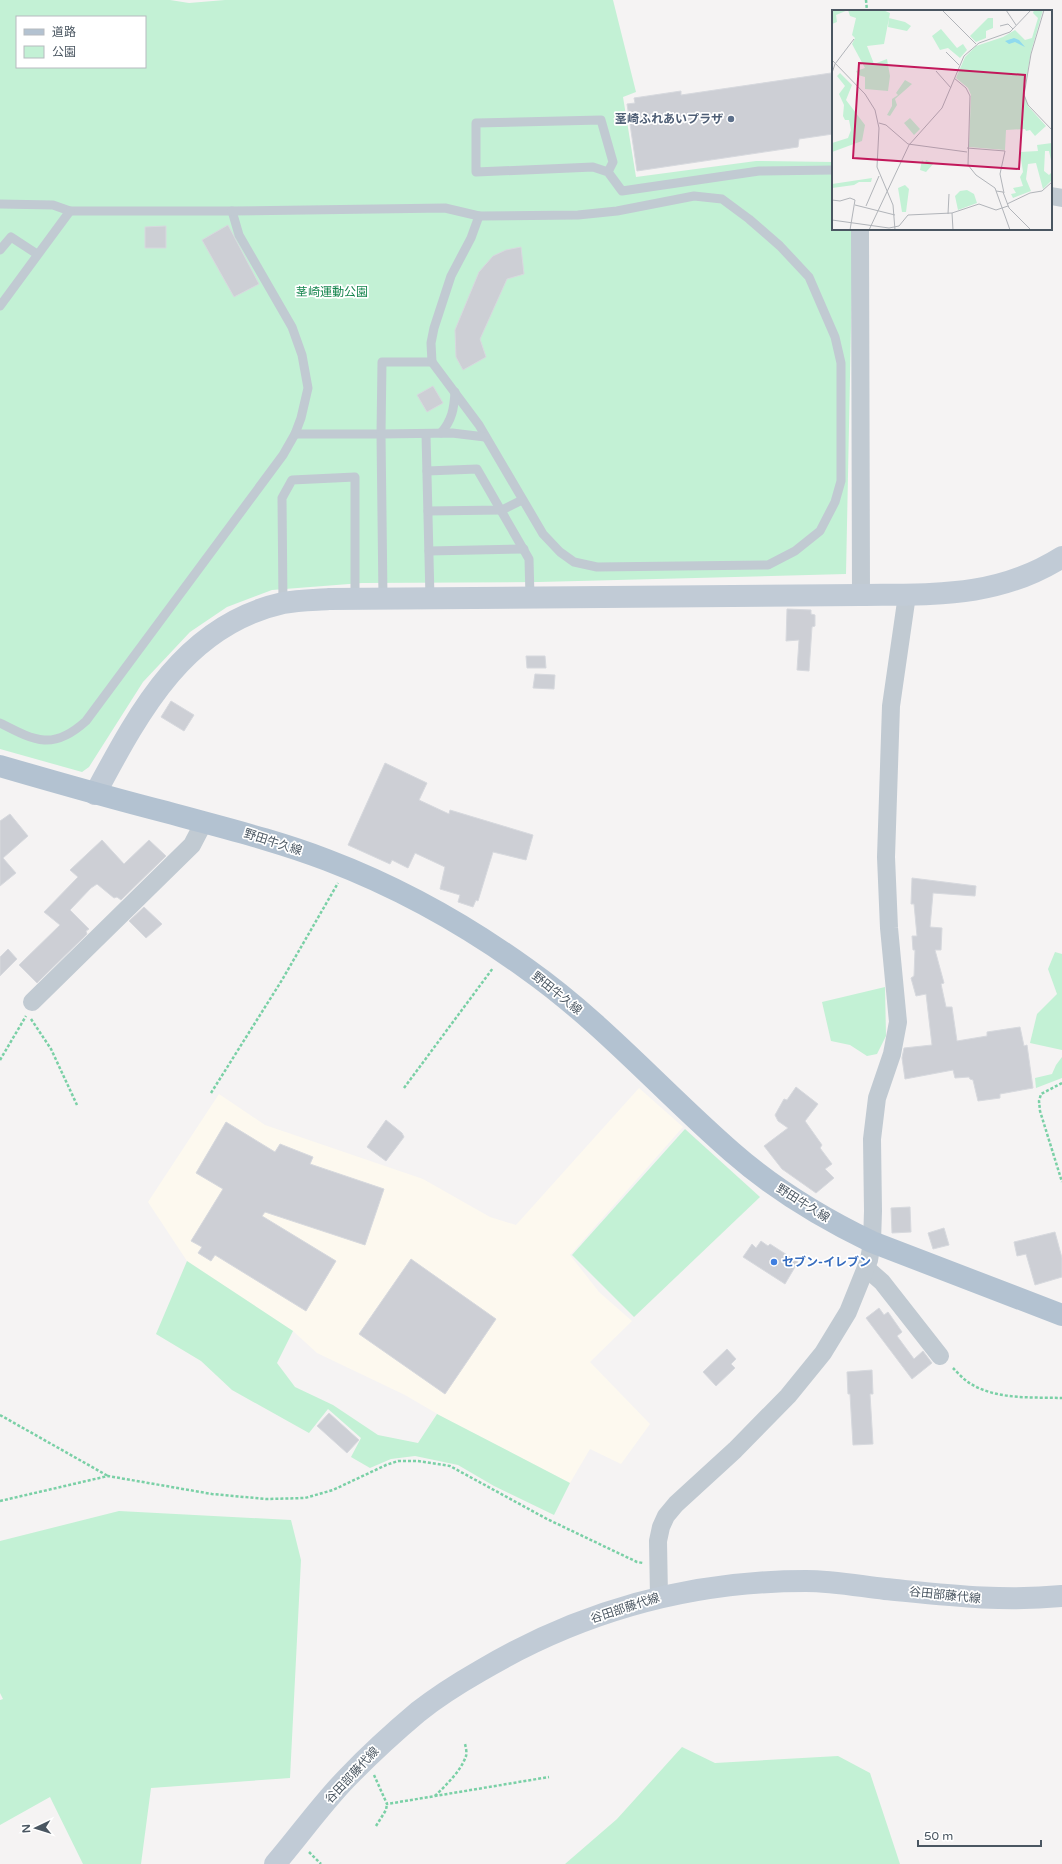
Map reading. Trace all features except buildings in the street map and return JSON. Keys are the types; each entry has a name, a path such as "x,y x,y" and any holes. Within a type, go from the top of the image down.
{"main road":[{"name":"野田牛久線","path":"0,766 95,794 287,845 347,868 433,909 529,970 584,1014 733,1153 774,1185 846,1229 872,1242 1062,1315"}],"street":[{"path":"1052,196 1062,198"},
{"path":"860,230 861,595"},
{"path":"95,794 115,757 160,685 183,659 207,638 226,626 262,609 283,603 329,599 383,598 907,595 984,589 1012,582 1047,566 1062,557"},
{"path":"659,1597 658,1541 666,1516 676,1504 735,1450 788,1396 818,1360 848,1312 866,1268 872,1242 872,1139 877,1098 892,1054 898,1022 889,928 886,857 891,706 907,595"},
{"path":"32,1002 192,845 204,822"},
{"path":"866,1268 882,1282 940,1356"},
{"name":"谷田部藤代線","path":"275,1864 345,1780 366,1759 420,1711 462,1681 507,1655 561,1630 609,1612 659,1597 714,1587 808,1581 997,1600 1062,1596"}],"lane":[{"path":"608,172 613,162 601,120 476,122 476,172 593,167 608,172 622,191 759,171 832,170"},
{"path":"0,204 53,205 70,211 232,211 445,208 479,216 578,215 617,211 694,196 722,199 749,218 780,246 809,277 836,337 841,363 841,480 835,502 820,531 795,551 768,565 597,567 574,562 560,552 543,534 485,438 455,392 432,362 431,343 434,328 451,276 471,238 479,216"},
{"path":"0,306 70,211"},
{"path":"0,723 27,737 41,740 55,739 73,733 86,721 283,456 295,434 301,418 308,388 302,355 292,327 239,235 232,211"},
{"path":"0,250 10,237 37,254"},
{"path":"383,598 381,434 382,362 432,362"},
{"path":"441,433 449,424 454,412 455,392"},
{"path":"295,434 452,433 485,438"},
{"path":"426,434 430,598"},
{"path":"427,471 477,469 529,559 530,597"},
{"path":"283,603 282,498 292,480 302,479 355,477 355,599"},
{"path":"428,511 502,510 522,500"},
{"path":"429,551 524,549"}],"path":[{"path":"866,0 867,10"},
{"path":"211,1093 282,980 347,868"},
{"path":"404,1088 503,953"},
{"path":"0,1060 27,1015 37,1026 51,1049 77,1105"},
{"path":"1062,1083 1042,1094 1039,1101 1040,1111 1062,1182"},
{"path":"940,1356 969,1383 980,1389 999,1394 1062,1398"},
{"path":"0,1415 108,1476 212,1494 266,1499 305,1498 333,1490 386,1465 398,1461 437,1463 450,1466 546,1519 637,1562 658,1563"},
{"path":"0,1501 108,1476"},
{"path":"434,1796 447,1784 462,1764 467,1755 465,1744"},
{"path":"366,1759 387,1804 386,1810 376,1826"},
{"path":"387,1804 549,1777"}],"shaded area":[{"path":"639,1088 683,1127 570,1255 599,1292 632,1321 590,1362 650,1424 621,1464 590,1449 570,1483 446,1419 405,1395 317,1353 293,1331 187,1261 148,1202 219,1094 265,1125 423,1179 490,1217 516,1225"}],"green space":[{"name":"茎崎運動公園","path":"0,0 170,0 189,3 225,0 613,0 636,92 623,97 636,177 756,161 832,162 832,230 853,230 846,574 539,582 362,583 272,590 227,607 190,632 143,682 89,767 82,772 0,749"},
{"path":"1055,952 1062,954 1062,1050 1030,1043 1037,1014 1057,994 1048,969"},
{"path":"885,987 886,1036 877,1054 867,1056 850,1045 831,1041 822,1002"},
{"path":"1062,1057 1062,1078 1036,1088 1035,1078 1052,1074"},
{"path":"685,1129 760,1197 634,1317 572,1255"},
{"path":"187,1261 293,1331 277,1363 295,1387 333,1405 378,1435 418,1443 437,1414 570,1483 554,1515 494,1486 458,1465 415,1456 391,1459 370,1468 351,1457 361,1438 328,1409 309,1433 232,1390 201,1361 156,1334"},
{"path":"119,1511 291,1520 301,1560 290,1778 151,1788 141,1864 83,1864 50,1797 0,1825 0,1700 3,1699 0,1693 0,1541"},
{"path":"682,1747 715,1763 838,1756 870,1773 900,1864 565,1864 617,1819"}],"place":[{"name":"茎崎ふれあいプラザ","path":"731,119"},
{"name":"セブン-イレブン","path":"774,1262"}]}
